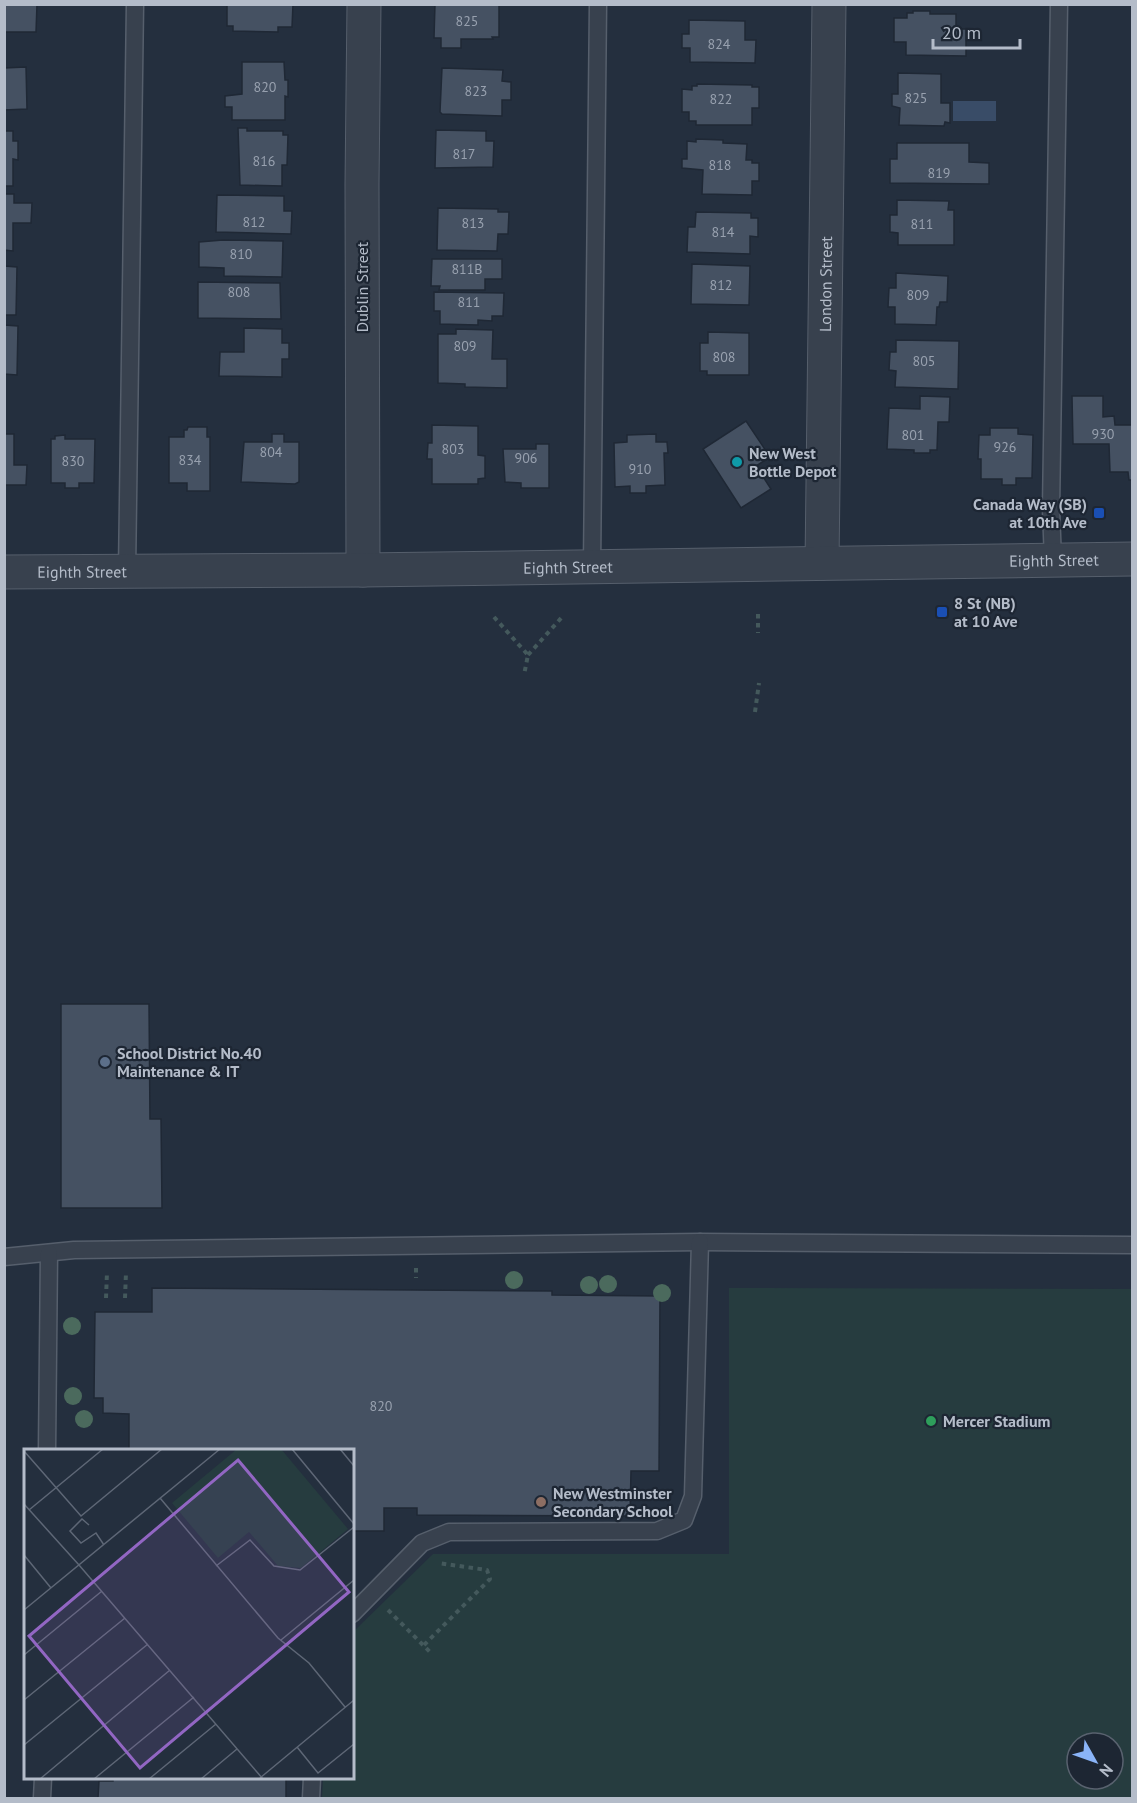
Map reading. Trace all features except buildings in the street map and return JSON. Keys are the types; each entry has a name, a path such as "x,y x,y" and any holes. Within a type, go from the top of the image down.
{"street":[{"name":"Dublin Street","path":"363,570 364,4"},
{"name":"London Street","path":"822,563 829,4"},
{"name":"Eighth Street","path":"4,572 363,570 1132,559"}],"lane":[{"path":"127,572 135,4"},
{"path":"592,566 598,4"},
{"path":"1053,561 1059,4"},
{"path":"354,1612 422,1544 449,1532 657,1531 684,1520 693,1496 700,1242"},
{"path":"4,1257 74,1250 700,1242 1132,1245"},
{"path":"47,1449 49,1253"},
{"path":"42,1798 43,1779"},
{"path":"311,1798 312,1779"}],"path":[{"path":"758,614 758,633"},
{"path":"524,675 528,655 563,616"},
{"path":"494,617 528,655"},
{"path":"755,712 759,683"},
{"path":"106,1298 107,1265"},
{"path":"125,1298 126,1266"},
{"path":"416,1267 416,1278"},
{"path":"424,1645 490,1579 487,1570 432,1562"},
{"path":"389,1611 430,1652"}],"green space":[{"name":"Mercer Stadium","path":"729,1288 1132,1289 1132,1798 322,1798 323,1779 354,1779 354,1631 433,1554 729,1554"}],"water":[{"path":"953,101 996,101 996,121 953,121"}],"place":[{"name":"New West Bottle Depot","path":"737,462"},
{"name":"Canada Way (SB) at 10th Ave","path":"1099,513"},
{"name":"8 St (NB) at 10 Ave","path":"942,612"},
{"name":"School District No.40 Maintenance & IT","path":"105,1062"},
{"name":"Mercer Stadium","path":"931,1421"},
{"name":"New Westminster Secondary School","path":"541,1502"}]}
